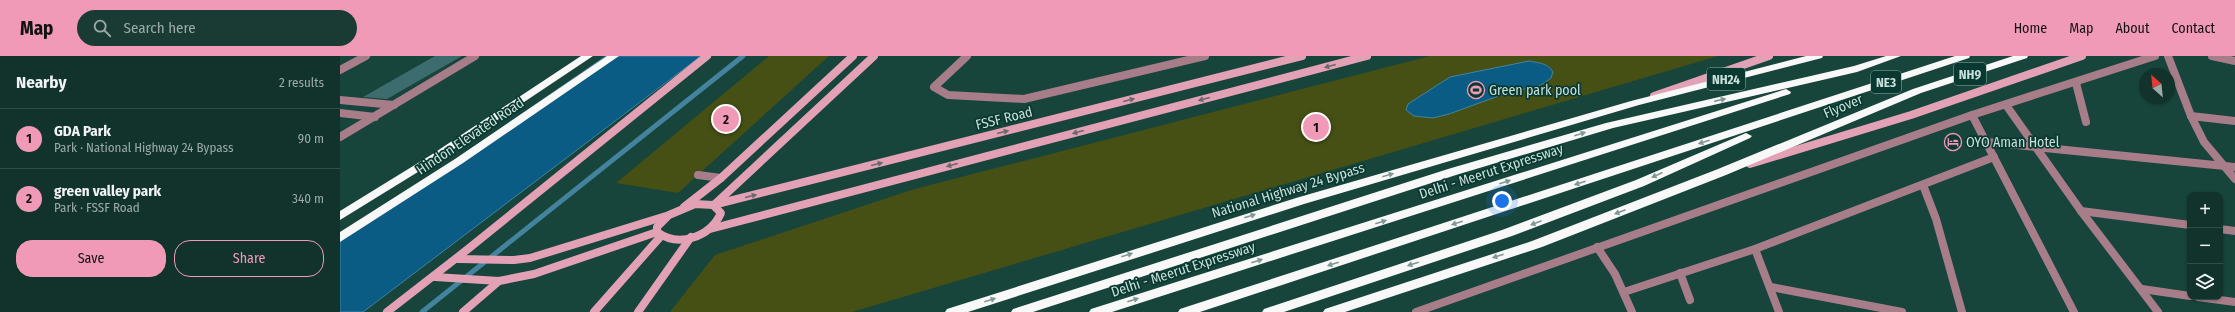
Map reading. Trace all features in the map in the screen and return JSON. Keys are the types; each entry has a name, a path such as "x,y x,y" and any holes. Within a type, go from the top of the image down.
{"highway":[{"name":"Hindon Elevated Road","path":"340,216 435,158 588,56"},
{"name":"Hindon Elevated Road","path":"340,238 459,162 614,56"},
{"name":"NH24","path":"1635,103 1818,56"},
{"name":"Delhi - Meerut Expressway","path":"1096,312 1896,56"},
{"name":"NE3","path":"1185,312 1965,56"},
{"name":"Flyover","path":"1330,312 1537,244 1722,172 1917,91 2023,56"},
{"path":"1018,312 1452,172 1610,125 1860,68"},
{"name":"National Highway 24 Bypass","path":"952,312 1278,208 1635,103"},
{"path":"1269,312 1507,234 1640,183 1808,108"},
{"path":"1278,208 1289,224"},
{"path":"1351,284 1365,300"}],"street":[{"path":"340,70 366,56"},
{"path":"340,137 475,56"},
{"path":"387,312 458,259 649,101 706,56"},
{"path":"458,259 471,261 530,258 666,216 684,207 721,178 853,56"},
{"path":"710,229 720,219 721,213 713,205 874,56"},
{"path":"967,56 934,87 948,95 1024,99 1205,56"},
{"name":"FSSF Road","path":"684,207 700,204 713,205 1302,56"},
{"path":"435,277 489,282 499,281 534,274 659,234 677,240 691,237 710,229 1367,56"},
{"path":"1635,103 1768,56"},
{"path":"1722,172 1911,115 2082,56"},
{"path":"1416,312 1972,115 2006,105 2029,96 2076,83 2155,56"},
{"path":"2168,56 2191,116 2204,142 2235,179"},
{"path":"2212,56 2235,61"},
{"path":"2076,83 2086,122"},
{"path":"340,100 394,105"},
{"path":"2006,105 2034,147 2158,312"},
{"path":"340,113 375,117"},
{"path":"1972,115 2074,312"},
{"path":"2191,116 2235,121"},
{"path":"1986,142 2235,167"},
{"path":"1624,292 1755,248 1994,157"},
{"path":"698,175 721,178"},
{"path":"1923,185 1936,219 1962,312"},
{"path":"2081,211 2187,225"},
{"path":"659,234 657,227 666,216"},
{"path":"2223,229 2235,231"},
{"path":"594,312 659,234"},
{"path":"638,312 691,237"},
{"path":"1597,247 1624,292 1632,312"},
{"path":"1755,248 1771,287 1779,312"},
{"path":"1680,273 1690,300"},
{"path":"463,312 499,281"},
{"path":"1771,287 1902,312"},
{"path":"2142,289 2187,296"},
{"path":"2220,300 2235,302"}],"green space":[{"path":"769,56 829,56 678,193 616,183"},
{"path":"1430,56 1718,56 852,312 670,312 715,255 911,190"}],"water":[{"path":"606,56 701,56 363,312 340,312 340,239"},
{"name":"Green park pool","path":"1529,61 1549,67 1553,72 1551,78 1541,85 1504,94 1449,114 1433,118 1414,116 1406,110 1408,104 1450,77"}],"building":[{"path":"435,56 462,56 387,99 363,97"}],"waterway":[{"path":"422,312 743,56"}],"place":[{"name":"Green park pool","path":"1476,90"},
{"name":"green valley park","path":"726,119"},
{"name":"GDA Park","path":"1316,127"},
{"name":"OYO Aman Hotel","path":"1953,142"}]}
